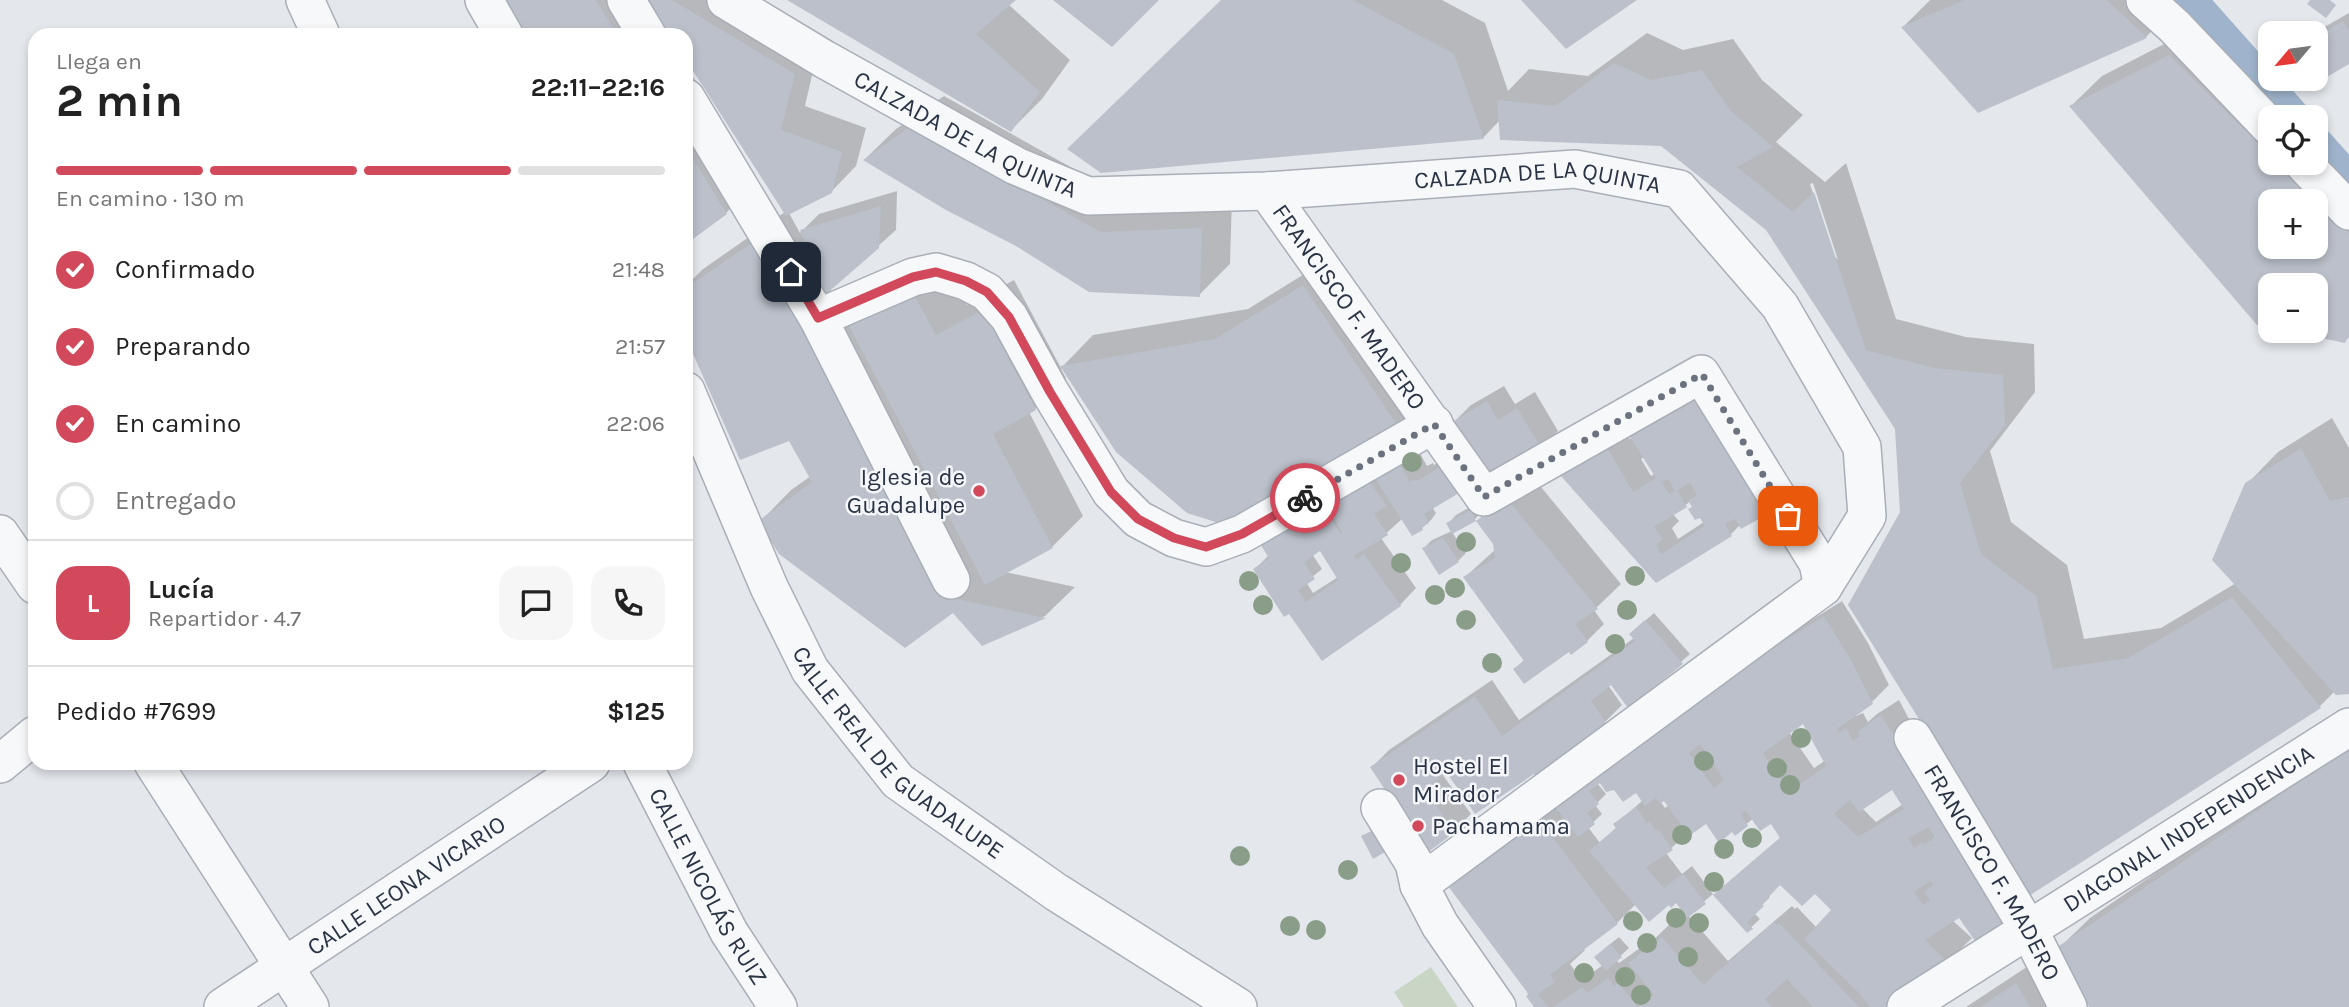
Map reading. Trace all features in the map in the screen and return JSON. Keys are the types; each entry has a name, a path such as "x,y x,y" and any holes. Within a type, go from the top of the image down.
{"street":[{"path":"305,0 318,28"},
{"path":"484,0 500,28"},
{"path":"626,0 643,28"},
{"name":"CALZADA DE LA QUINTA","path":"726,0 824,60 1016,166 1088,196 1267,191 1575,169 1679,189 1780,306 1862,447 1867,516 1823,587 1419,885"},
{"path":"2145,0 2175,26 2258,114"},
{"path":"693,110 818,318 951,580"},
{"path":"2314,175 2349,211"},
{"name":"FRANCISCO F. MADERO","path":"1267,191 1484,497 1702,374 1818,564 1823,587"},
{"path":"818,318 913,277 936,272 966,281 987,292 1009,317 1050,392 1111,492 1138,519 1174,538 1206,547 1242,534 1434,424"},
{"name":"CALLE REAL DE GUADALUPE","path":"693,408 769,587 810,670 898,781 1056,892 1237,1007"},
{"path":"0,534 28,575"},
{"name":"DIAGONAL INDEPENDENCIA","path":"1906,1007 2349,727"},
{"name":"FRANCISCO F. MADERO","path":"1913,738 2029,930 2068,1007"},
{"path":"0,764 28,742"},
{"path":"157,770 310,1007"},
{"name":"CALLE LEONA VICARIO","path":"223,1007 580,770"},
{"name":"CALLE NICOLÁS RUIZ","path":"646,770 729,932 778,1007"},
{"path":"1380,808 1414,863 1419,885 1440,925 1497,1007"}],"green space":[{"path":"1431,967 1458,1007 1404,1007 1394,992"}],"building":[{"path":"505,0 596,0 613,28 522,28"},
{"path":"648,0 672,0 795,74 781,130 842,152 832,193 786,216 693,71 693,28 666,28"},
{"path":"787,0 1016,0 976,34 1040,92 1011,132"},
{"path":"1053,0 1159,0 1112,47"},
{"path":"1221,0 1353,0 1454,54 1484,139 1101,173 1067,149"},
{"path":"1521,0 1637,0 1566,49"},
{"path":"1964,0 2107,0 2147,38 1978,113 1901,27"},
{"path":"2310,0 2330,0 2336,5 2326,18 2307,4"},
{"path":"2343,21 2349,31 2349,64 2328,76 2328,30"},
{"path":"2169,55 2258,143 2258,175 2290,175 2304,189 2258,189 2258,259 2328,259 2328,212 2349,233 2349,335 2345,343 2328,339 2328,273 2258,273 2257,325 2069,106"},
{"path":"1614,63 1651,80 1702,70 1731,111 1773,147 1737,167 1793,212 1814,192 1866,350 1934,368 2003,375 2005,425 1960,483 1981,554 2036,596 2053,669 2128,658 2232,597 2321,708 2029,896 1848,605 1900,512 1895,429 1766,230 1661,146 1500,140 1497,100 1555,106"},
{"path":"911,126 1101,232 1202,228 1200,297 1089,292 1016,246 946,210 863,160"},
{"path":"693,158 727,214 693,239"},
{"path":"881,206 879,248 825,295 800,230"},
{"path":"756,240 946,597 1046,618 982,646 953,613 905,648 779,554 758,521 812,482 789,441 740,460 693,354 693,283"},
{"path":"1303,285 1399,428 1222,524 1187,513 1116,452 1060,366 1215,339"},
{"name":"Iglesia de Guadalupe","path":"912,291 936,335 983,310 1036,410 993,434 1053,548 985,585 848,324"},
{"path":"1703,394 1771,512 1741,529 1735,519 1725,524 1732,536 1656,583 1561,476 1608,449 1633,492 1656,478 1630,437","holes":["1668,479 1675,491 1669,494 1662,482","1690,483 1697,495 1688,500 1692,507 1688,509 1695,520 1700,518 1705,526 1661,554 1656,545 1663,539 1654,527 1687,507 1677,490"]},
{"path":"1487,401 1498,420 1517,408 1542,449 1488,480 1452,422"},
{"path":"2301,448 2330,501 2349,497 2349,694 2336,695 2212,560 2245,483"},
{"path":"1397,460 1410,482 1415,479 1417,481 1443,465 1459,493 1424,514 1429,523 1412,536 1373,475"},
{"path":"1368,479 1387,506 1374,514 1388,535 1354,556 1357,559 1364,554 1401,606 1322,661 1289,614 1284,617 1253,569 1269,558 1255,536 1320,501 1340,533 1342,532 1323,501","holes":["1320,551 1338,580 1306,602 1298,590 1315,579 1304,562"]},
{"path":"1507,499 1598,609 1575,624 1588,642 1524,684 1513,669 1524,661 1463,577 1495,558 1493,544 1476,521"},
{"path":"1471,510 1476,521 1452,534 1446,523"},
{"path":"1443,538 1459,562 1439,575 1422,548"},
{"path":"1824,616 1851,660 1873,704 1838,728 1837,733 1846,728 1853,741 1860,736 1858,731 1881,715 1993,896 1988,898 2008,929 1980,948 1959,918 1925,940 1949,963 1886,1007 1870,1007 1804,939 1831,910 1815,894 1802,906 1780,885 1747,922 1753,929 1747,933 1713,895 1780,838 1771,824 1760,831 1746,811 1741,814 1748,826 1735,836 1732,832 1719,843 1706,824 1689,836 1664,801 1660,804 1656,798 1645,806 1636,793 1623,802 1614,790 1606,792 1600,783 1589,791 1599,804 1587,813 1595,824 1578,837 1554,805 1709,695 1708,692 1763,653 1762,655","holes":["1803,724 1826,766 1789,792 1763,753","1700,744 1724,780 1714,788 1689,753","1892,790 1904,809 1858,837 1834,814 1850,800 1859,812","1929,827 1935,838 1914,848 1908,838","1930,881 1933,885 1924,892 1930,900 1923,905 1914,892"]},
{"path":"1645,620 1683,664 1628,708 1611,685 1591,701 1606,723 1535,776 1534,774 1475,814 1447,773 1424,789 1455,832 1427,853 1370,767 1475,696 1502,736 1635,641 1629,634"},
{"path":"2349,748 2349,1007 2089,1007 2056,948"},
{"path":"1636,807 1647,823 1650,821 1656,831 1658,829 1673,850 1646,867 1664,888 1683,873 1706,904 1687,918 1676,903 1671,908 1669,905 1649,922 1589,851 1616,828 1613,824"},
{"path":"1535,814 1618,924 1550,975 1555,982 1538,994 1548,1007 1534,1007 1526,996 1527,992 1445,882"},
{"path":"1376,829 1387,851 1373,859 1361,836"},
{"path":"1774,922 1777,925 1779,923 1859,1007 1813,1007 1787,979 1765,999 1772,1007 1638,1007 1654,995 1628,963 1662,937 1703,985"},
{"path":"1610,944 1622,957 1606,971 1594,957"},
{"path":"1608,978 1614,986 1618,983 1638,1007 1553,1007 1582,987 1587,993"},
{"path":"2016,983 2030,1007 1980,1007"}],"waterway":[{"path":"2187,0 2280,105"},
{"path":"2328,160 2349,183"}],"way so far":[{"path":"1305,498 1434,424 1484,497 1702,374 1788,516"}],"place":[{"name":"Iglesia de Guadalupe","path":"979,491"},
{"name":"Hostel El Mirador","path":"1399,780"},
{"name":"Pachamama","path":"1418,826"}],"route":[{"path":"791,272 818,318 913,277 936,272 966,281 987,292 1009,317 1050,392 1111,492 1138,519 1174,538 1206,547 1242,534 1305,498"}]}
